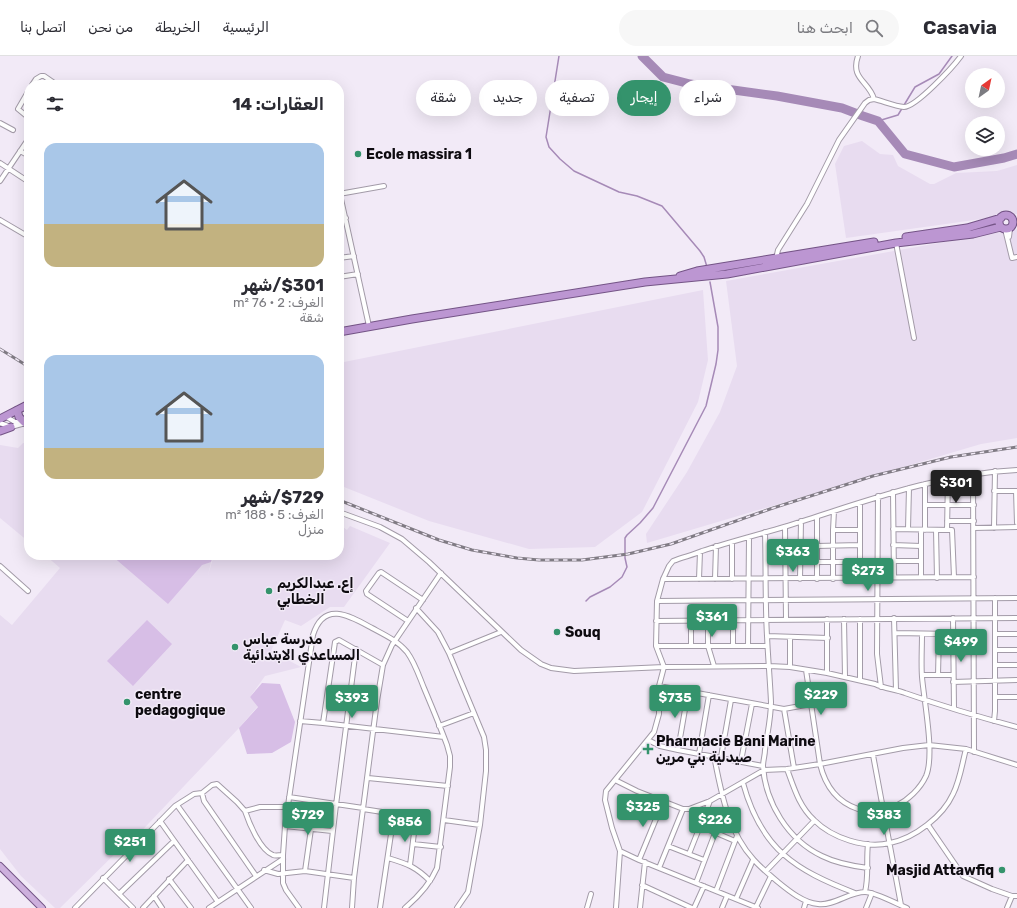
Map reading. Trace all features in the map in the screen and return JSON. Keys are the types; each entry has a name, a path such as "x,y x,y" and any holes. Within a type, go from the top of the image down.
{"highway":[{"path":"344,331 674,278 697,278 727,274 776,260 968,228 1005,215 1014,216 1014,220 1009,227 973,234 851,248"},
{"path":"1000,218 999,222 1009,227"},
{"path":"2,418 24,407"},
{"path":"24,407 19,417 24,420"},
{"path":"0,431 11,427"}],"main road":[{"path":"0,866 42,908"}],"street":[{"path":"858,56 856,64 857,74 873,94 874,99"},
{"path":"776,260 783,240 807,204 836,145 865,103 874,99 903,107 912,104 938,82 961,56"},
{"path":"35,80 41,76 44,76 50,80"},
{"path":"24,99 18,109 24,114"},
{"path":"0,123 13,130"},
{"path":"0,181 24,145"},
{"path":"20,151 24,153"},
{"path":"0,163 24,179"},
{"path":"344,192 384,186"},
{"path":"344,210 369,326"},
{"path":"0,220 24,234"},
{"path":"1009,227 1008,240 1012,258 1017,257"},
{"path":"896,243 914,338"},
{"path":"344,257 354,256"},
{"path":"344,276 358,274"},
{"path":"2,418 15,422 24,422"},
{"path":"0,423 11,427 24,423"},
{"path":"616,908 620,851 605,800 606,791 648,740 657,725 659,714 659,686 664,667 656,646 657,600 663,579 674,561 716,546 785,527 893,492 948,478 995,471 1017,470"},
{"path":"994,528 995,471"},
{"path":"974,474 974,752"},
{"path":"947,530 948,478"},
{"path":"921,577 920,546 923,530 925,484"},
{"path":"908,529 909,488"},
{"path":"994,491 1016,491 1017,523"},
{"path":"893,492 894,578"},
{"path":"878,496 876,654 881,687"},
{"path":"860,503 860,578"},
{"path":"925,505 974,505"},
{"path":"833,579 832,530 834,511"},
{"path":"344,514 391,533 411,547 441,573 501,632 530,658 551,668 574,671 714,666 790,667 827,673 875,684 1017,728"},
{"path":"817,517 817,579"},
{"path":"800,579 801,521"},
{"path":"948,521 974,521"},
{"path":"785,527 786,619"},
{"path":"974,528 1017,527"},
{"path":"893,529 952,530 954,577"},
{"path":"832,530 860,530"},
{"path":"936,530 937,578"},
{"path":"765,532 767,600 766,619 771,707 764,768 765,780 773,805 780,818 797,838 821,856 852,866 868,868"},
{"path":"748,537 748,646"},
{"path":"732,542 732,579"},
{"path":"817,546 860,545"},
{"path":"893,545 920,546"},
{"path":"715,579 716,546"},
{"path":"699,578 700,552"},
{"path":"893,560 920,561"},
{"path":"817,562 860,562"},
{"path":"0,566 28,591"},
{"path":"408,621 367,594 366,590 378,573 381,572 423,600"},
{"path":"352,908 354,878 383,665 388,651 441,573"},
{"path":"663,579 974,577"},
{"path":"994,721 995,598"},
{"path":"657,600 1017,598"},
{"path":"416,608 438,632 449,653 484,737 486,750 486,771 480,825 468,892 456,908"},
{"path":"298,908 283,883 283,857 285,826 313,635 315,627 323,618 336,614 343,614 395,641 408,653 444,737 450,756 441,847 437,868 430,881 405,908"},
{"path":"894,618 896,690"},
{"path":"953,618 954,709"},
{"path":"656,621 1017,618"},
{"path":"827,619 827,673"},
{"path":"844,619 845,677"},
{"path":"860,619 860,680"},
{"path":"691,620 691,646"},
{"path":"708,620 708,646 714,666"},
{"path":"732,620 733,646"},
{"path":"449,653 501,632"},
{"path":"895,633 953,634"},
{"path":"806,670 820,764 823,777 830,788 848,805 864,810 884,810 894,807 905,802 921,784 926,776 929,765 929,745 922,675 922,634"},
{"path":"938,675 939,634"},
{"path":"994,634 1017,634"},
{"path":"767,636 828,638"},
{"path":"790,637 790,667"},
{"path":"322,723 334,644 337,640 383,665"},
{"path":"656,646 768,646"},
{"path":"324,908 332,831 356,650"},
{"path":"995,650 1017,650"},
{"path":"995,665 1017,665"},
{"path":"922,675 953,675"},
{"path":"953,682 1017,680"},
{"path":"659,686 784,709 811,704"},
{"path":"678,750 688,692"},
{"path":"699,754 709,695"},
{"path":"995,697 1017,697"},
{"path":"721,757 731,700"},
{"path":"741,761 752,704"},
{"path":"784,709 794,768"},
{"path":"439,726 474,713"},
{"path":"300,721 374,728 444,737"},
{"path":"648,740 660,746 741,761 764,768 787,769 873,755 903,748 929,745 966,749 1017,765"},
{"path":"787,769 796,796 814,821 832,833 846,839 868,844 890,843 906,838 928,825 941,812 953,794 959,779 966,749"},
{"path":"873,755 901,905"},
{"path":"714,756 722,794 736,839 753,860 784,887 806,901 818,906 865,892 872,893 907,908"},
{"path":"615,780 663,802 683,809 689,809 743,783 764,768"},
{"path":"368,778 448,786"},
{"path":"743,783 752,810 762,829 782,854 809,873 856,894"},
{"path":"75,908 103,878 177,805 194,794 202,793 212,785 217,784 245,811 253,831 268,852 273,855 283,857"},
{"path":"202,793 204,801 256,876"},
{"path":"289,797 363,808 411,816 415,818 410,865"},
{"path":"689,854 710,800"},
{"path":"639,860 663,802"},
{"path":"177,805 251,908"},
{"path":"245,811 260,807 288,807"},
{"path":"659,868 683,809"},
{"path":"380,908 394,814"},
{"path":"444,820 480,825"},
{"path":"160,821 218,902"},
{"path":"766,871 814,821"},
{"path":"928,825 963,876 1015,896 1007,908"},
{"path":"285,826 332,831"},
{"path":"700,826 715,833 736,839"},
{"path":"305,871 311,829"},
{"path":"696,883 715,833"},
{"path":"716,891 736,839"},
{"path":"119,894 174,841"},
{"path":"413,844 441,847"},
{"path":"865,892 868,868 866,856 868,844"},
{"path":"668,846 704,860"},
{"path":"620,851 757,908 772,876"},
{"path":"209,908 283,857"},
{"path":"388,858 410,865 421,872 430,881"},
{"path":"143,908 188,860"},
{"path":"736,899 753,860"},
{"path":"640,908 645,862"},
{"path":"264,870 274,873 305,871 354,878"},
{"path":"103,878 133,908"},
{"path":"169,879 191,908"},
{"path":"642,886 693,908 704,886"},
{"path":"866,908 872,893"},
{"path":"588,908 591,894"},
{"path":"154,896 162,908"},
{"path":"722,908 727,896"},
{"path":"804,908 806,901"},
{"path":"891,908 894,903"}],"shaded area":[{"path":"862,141 880,154 893,155 898,166 930,184 934,184 956,173 997,171 1017,165 1017,214 846,238 835,164 844,146"},
{"path":"1017,229 1017,438 981,444 647,543 646,534 687,472 720,412 737,366 726,281"},
{"path":"703,290 708,360 698,402 642,512 595,547 529,549 429,521 344,487 344,362"},
{"path":"24,443 24,538 0,518 0,445 18,448"},
{"name":"centre pedagogique","path":"350,526 390,543 344,607 330,607 301,626 285,620 271,651 301,667 265,676 250,697 258,706 239,728 132,841 129,840 60,908 55,908 21,876 0,849 0,615 12,625 60,568 51,560 212,560 208,575 212,560 344,560 344,528 347,530"},
{"path":"117,560 212,560 211,562 202,565 168,604"},
{"path":"147,620 172,644 133,686 107,661"},
{"path":"262,683 280,684 295,722 291,742 272,753 247,754 239,728 258,707 250,697"}],"waterway":[{"path":"559,56 546,137 549,147 574,171 619,192 637,196 662,206 700,251 704,257 707,267"},
{"path":"642,56 663,77 690,84 777,96 842,108 878,121 905,154 954,167 1004,158 1017,154"},
{"path":"878,121 898,115 915,87 939,74 952,56"},
{"path":"586,601 590,597 610,587 622,577 627,567 625,558 625,538 653,508 706,406 718,350 718,327 710,282"}],"railway":[{"path":"0,349 24,364"},
{"path":"344,502 439,540 472,550 517,558 539,560 582,560 628,554 671,544 770,509 873,476 951,457 1017,447"}],"place":[{"name":"Ecole massira 1","path":"358,154"},
{"name":"إع. عبدالكريم الخطابي","path":"269,591"},
{"name":"Souq","path":"557,632"},
{"name":"مدرسة عباس المساعدي الابتدائية","path":"235,647"},
{"name":"centre pedagogique","path":"127,702"},
{"name":"Pharmacie Bani Marine صيدلية بني مرين","path":"648,749"},
{"name":"Masjid Attawfiq","path":"1002,870"}]}
